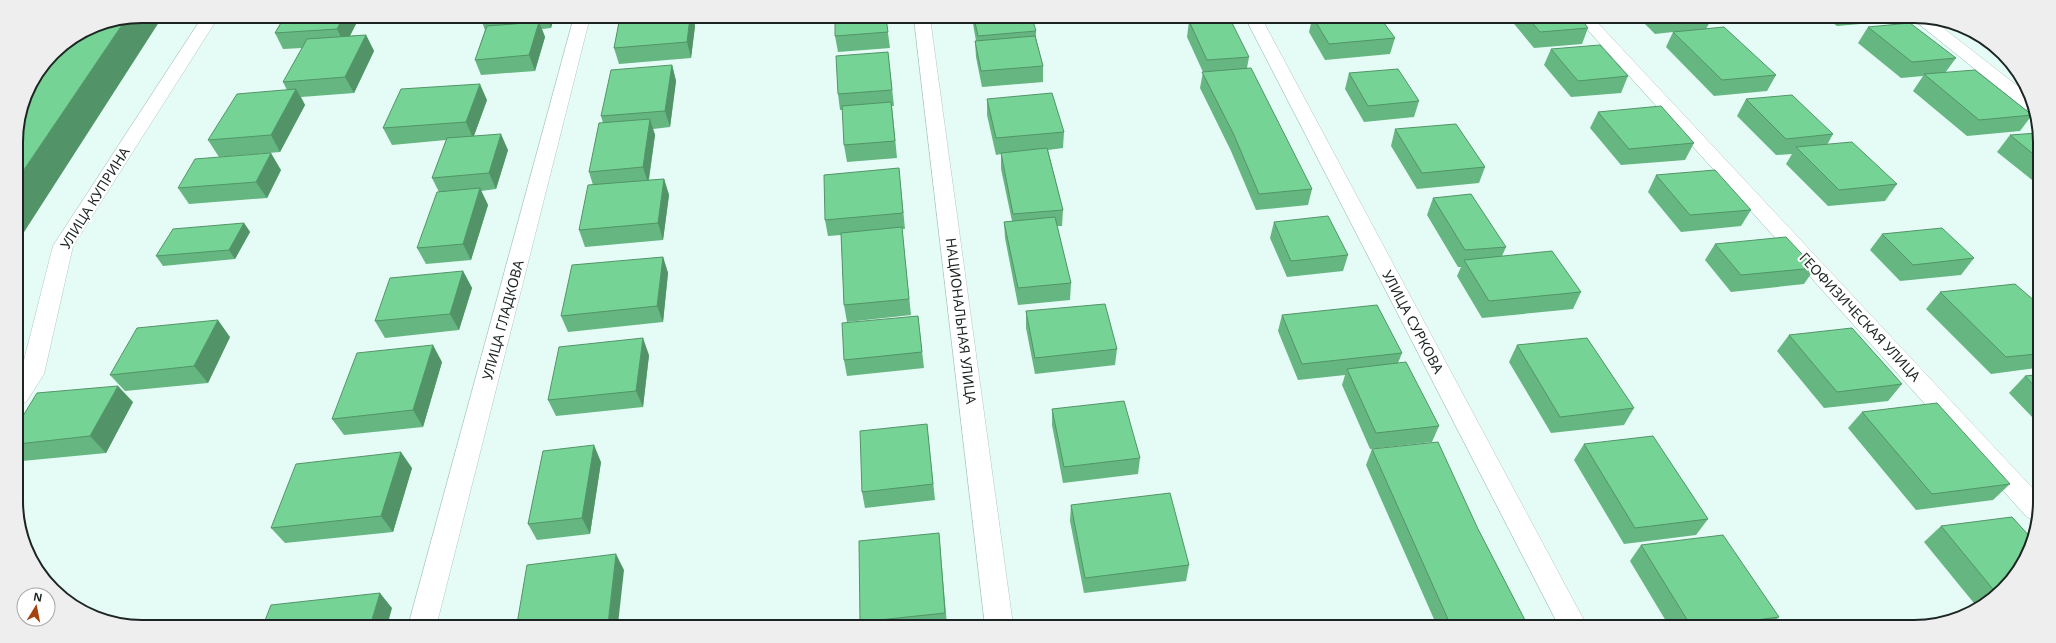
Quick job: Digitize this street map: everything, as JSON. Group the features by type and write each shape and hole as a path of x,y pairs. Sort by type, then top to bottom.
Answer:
{"street":[{"name":"УЛИЦА КУПРИНА","path":"23,388 32,374 63,246 206,23"},
{"name":"УЛИЦА ГЛАДКОВА","path":"424,620 580,23"},
{"name":"НАЦИОНАЛЬНАЯ УЛИЦА","path":"923,23 998,620"},
{"name":"УЛИЦА СУРКОВА","path":"1256,23 1570,620"},
{"name":"ГЕОФИЗИЧЕСКАЯ УЛИЦА","path":"1589,23 2033,505"},
{"path":"1927,24 2026,101"}],"building":[{"path":"281,23 340,23 337,29 275,33"},
{"path":"539,23 529,55 475,60 487,26"},
{"path":"619,23 689,23 687,42 614,48"},
{"path":"835,23 887,23 888,32 835,36"},
{"path":"975,23 1034,23 1036,31 978,36"},
{"path":"1190,23 1232,23 1249,57 1207,60"},
{"path":"1316,23 1384,23 1395,38 1329,44"},
{"path":"1532,23 1584,23 1588,28 1540,32"},
{"path":"1910,23 1956,58 1912,62 1868,27"},
{"path":"122,25 23,171 23,135 27,111 32,97 43,76 58,58 76,43 97,32"},
{"path":"1724,27 1776,75 1722,80 1673,32"},
{"path":"366,35 345,77 283,82 307,39"},
{"path":"1035,36 1043,66 981,71 975,41"},
{"path":"1600,45 1628,76 1578,81 1551,49"},
{"path":"888,52 892,90 838,94 836,56"},
{"path":"672,65 665,111 601,116 611,70"},
{"path":"1251,68 1312,189 1259,194 1234,135 1202,72"},
{"path":"1398,69 1419,101 1368,106 1349,73"},
{"path":"1975,70 2029,113 2030,115 1979,120 1924,74"},
{"path":"480,84 466,122 383,128 401,89"},
{"path":"296,89 271,135 208,140 237,94"},
{"path":"1052,93 1064,132 996,138 987,99"},
{"path":"1792,95 1833,134 1786,139 1746,99"},
{"path":"891,102 895,141 844,145 842,106"},
{"path":"1661,106 1694,143 1629,149 1598,112"},
{"path":"650,119 643,167 589,172 599,123"},
{"path":"1456,124 1485,167 1422,173 1395,129"},
{"path":"2032,133 2033,154 2010,135"},
{"path":"501,134 489,173 432,178 447,138"},
{"path":"1852,142 1897,184 1839,190 1796,147"},
{"path":"1047,148 1063,210 1013,214 1001,153"},
{"path":"271,153 256,182 178,188 195,159"},
{"path":"899,168 903,213 825,220 824,175"},
{"path":"1715,170 1751,210 1690,215 1656,175"},
{"path":"664,179 658,223 579,230 588,185"},
{"path":"480,188 463,244 417,248 437,192"},
{"path":"1471,194 1506,247 1465,250 1433,198"},
{"path":"1328,216 1348,255 1291,261 1274,222"},
{"path":"1055,217 1071,283 1018,288 1004,222"},
{"path":"244,223 229,250 156,256 173,229"},
{"path":"902,227 909,299 844,305 841,233"},
{"path":"1942,228 1974,258 1913,265 1882,234"},
{"path":"1786,237 1815,268 1741,275 1715,244"},
{"path":"1552,251 1581,292 1489,301 1464,260"},
{"path":"663,257 657,306 561,316 572,265"},
{"path":"463,271 450,314 375,321 390,278"},
{"path":"2015,284 2033,300 2033,354 2006,357 1940,292"},
{"path":"1105,304 1117,349 1035,358 1026,311"},
{"path":"1377,305 1402,353 1302,364 1282,315"},
{"path":"918,316 922,352 844,360 842,323"},
{"path":"218,320 194,366 110,375 137,328"},
{"path":"1852,328 1902,384 1837,392 1789,335"},
{"path":"643,338 636,391 548,400 559,347"},
{"path":"1587,338 1634,408 1560,417 1517,345"},
{"path":"433,345 413,410 332,419 357,353"},
{"path":"1406,362 1439,426 1376,433 1347,369"},
{"path":"2033,375 2033,385 2025,376"},
{"path":"118,386 90,436 23,443 23,416 37,393"},
{"path":"1124,401 1140,458 1064,467 1052,409"},
{"path":"1937,403 2010,484 1932,494 1862,412"},
{"path":"927,424 933,484 862,492 860,431"},
{"path":"1653,436 1708,519 1635,528 1584,444"},
{"path":"1438,442 1478,529 1525,620 1448,620 1372,449"},
{"path":"594,445 582,518 528,524 543,451"},
{"path":"401,452 381,516 271,528 296,464"},
{"path":"1170,493 1189,565 1085,578 1071,505"},
{"path":"2012,517 2028,535 2021,553 2013,567 1993,589 1941,526"},
{"path":"939,533 945,613 879,620 860,620 859,541"},
{"path":"1723,535 1779,617 1756,620 1687,620 1641,545"},
{"path":"616,554 608,620 518,620 527,565"},
{"path":"380,593 372,620 265,620 271,605"}]}
